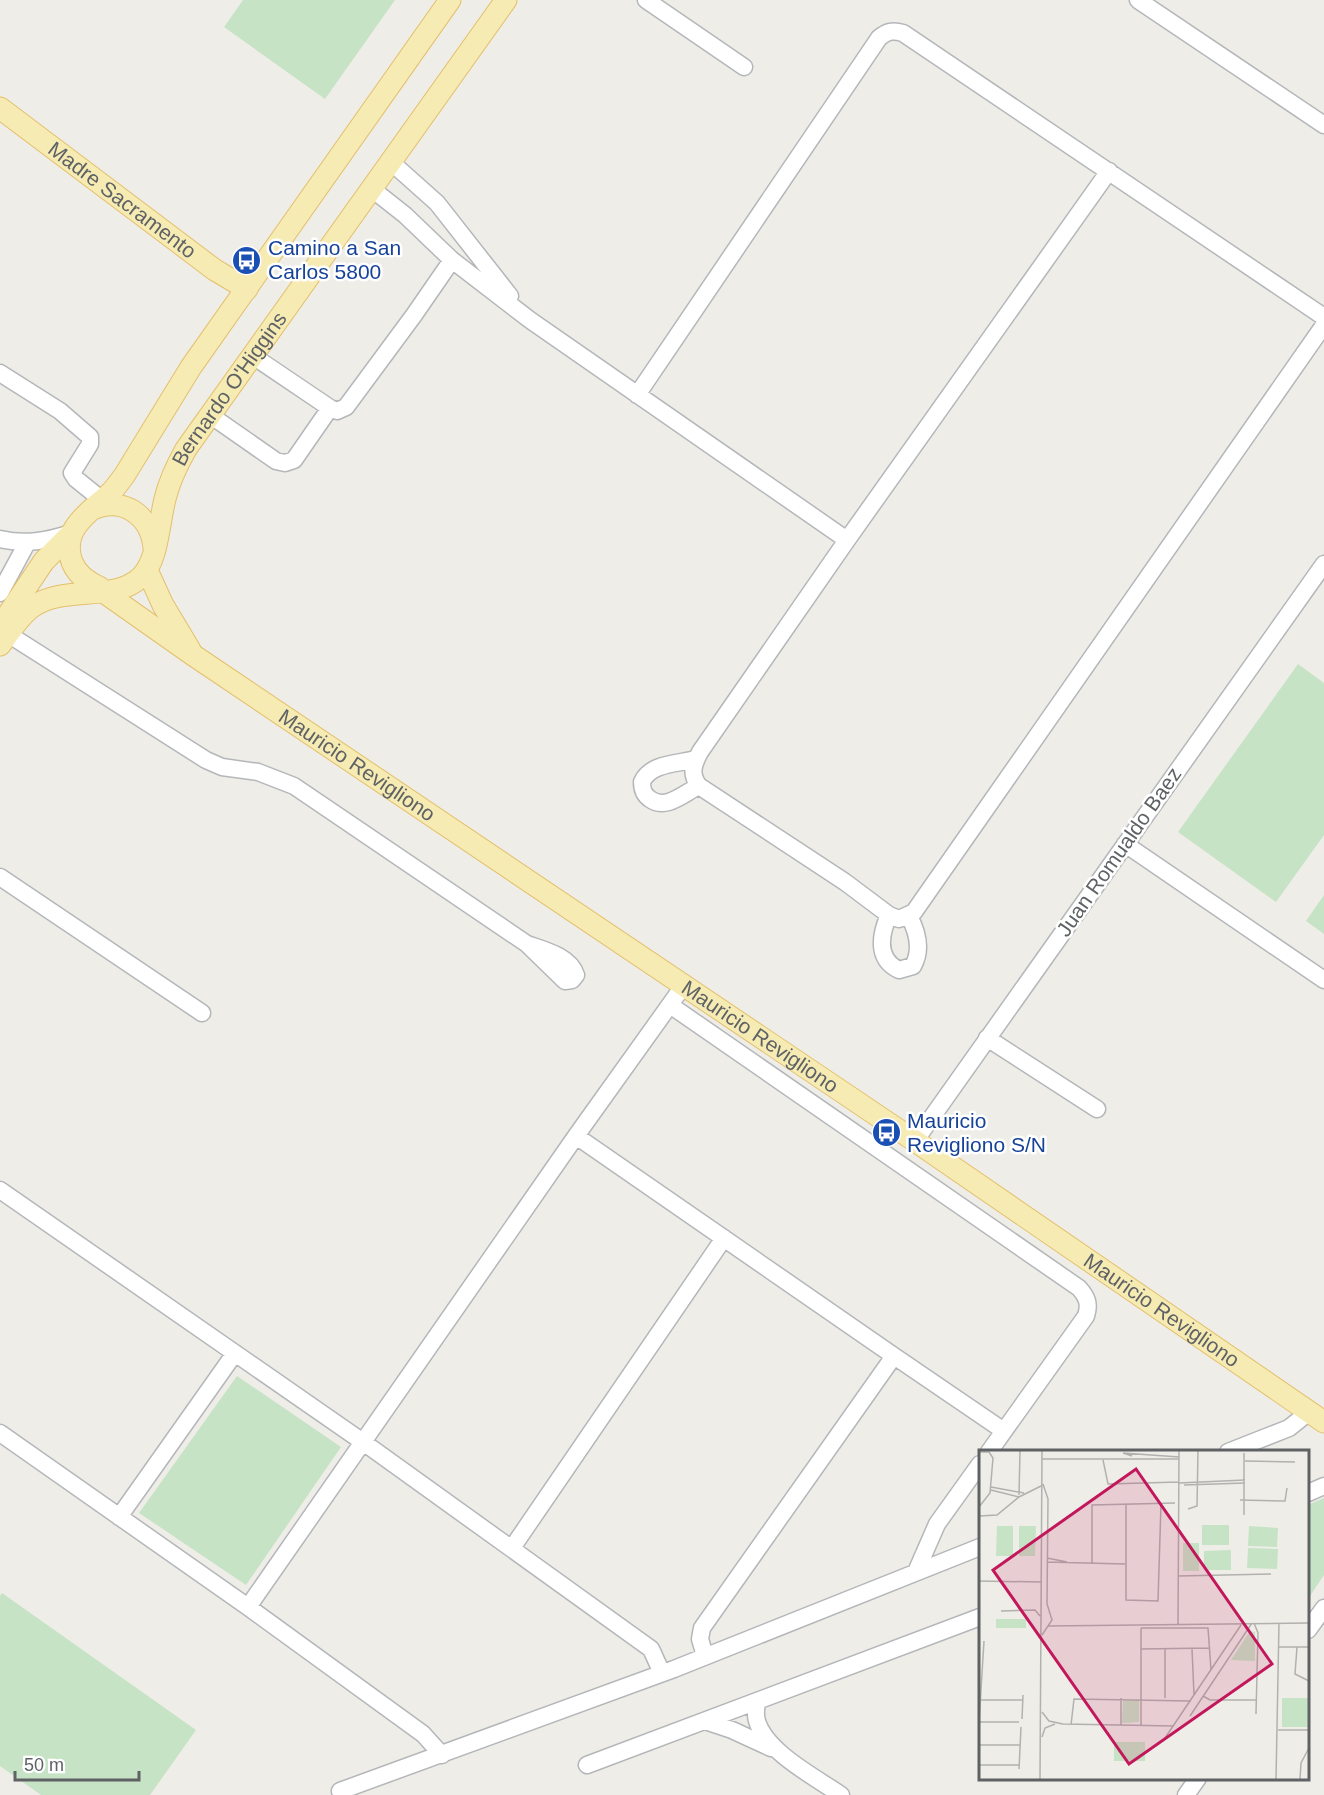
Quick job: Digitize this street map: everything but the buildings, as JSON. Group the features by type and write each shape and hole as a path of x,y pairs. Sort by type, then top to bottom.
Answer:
{"main road":[{"name":"Bernardo O'Higgins","path":"3,635 4,595 44,561 72,533 76,524 124,476 186,375 450,0"},
{"name":"Bernardo O'Higgins","path":"150,564 170,484 186,449 506,0"},
{"name":"Madre Sacramento","path":"0,108 215,270 247,289"},
{"path":"3,635 24,613 41,602 64,594 132,584 150,564 154,548 150,528 137,513 128,508 96,506"},
{"path":"72,533 71,560 75,568 101,587"},
{"name":"Mauricio Revigliono","path":"150,564 163,605 193,655"},
{"name":"Mauricio Revigliono","path":"101,587 193,655 915,1141 1317,1417"}],"street":[{"path":"646,0 744,67"},
{"path":"1138,0 1324,125"},
{"path":"637,395 885,32 903,33 1324,317"},
{"path":"390,162 437,203 530,320"},
{"path":"1109,171 847,540 696,759 693,772 694,779 699,786 845,882 889,915 899,919 909,916 1324,325"},
{"path":"372,189 405,215 452,260 530,320 847,540"},
{"path":"253,356 330,408 337,411 346,407 452,260"},
{"path":"0,373 60,411 90,437 90,444 72,473 96,506"},
{"path":"210,415 276,461 285,463 294,460 330,408"},
{"path":"0,539 27,543 45,541 72,533"},
{"path":"4,595 27,543"},
{"name":"Juan Romualdo Baez","path":"915,1141 1324,564"},
{"path":"3,635 206,760 222,767 258,772 294,786 527,944"},
{"path":"696,759 650,771 642,782 642,789 646,797 655,803 662,804 699,786"},
{"path":"1125,844 1324,980"},
{"path":"0,877 201,1013"},
{"path":"889,915 883,928 882,951 887,961 899,970 913,966 917,960 915,928 909,916"},
{"path":"248,1607 684,985"},
{"path":"670,1005 1079,1288 1086,1296 1089,1308 1086,1316 990,1450"},
{"path":"987,1038 1097,1109"},
{"path":"576,1136 1004,1431"},
{"path":"0,1190 363,1442 651,1649 662,1673"},
{"path":"512,1548 724,1238"},
{"path":"119,1517 235,1353"},
{"path":"705,1656 700,1639 702,1628 894,1356"},
{"path":"1233,1450 1317,1417"},
{"path":"0,1433 248,1607 423,1734 442,1755"},
{"path":"916,1572 937,1524 979,1467"},
{"path":"1309,1493 1324,1486"},
{"path":"340,1791 662,1673 979,1548"},
{"path":"1309,1629 1324,1608"},
{"path":"587,1765 979,1618"},
{"path":"757,1702 757,1721 765,1737 780,1753"},
{"path":"705,1721 732,1730 780,1753 841,1795"},
{"path":"1186,1795 1197,1780"}],"green space":[{"path":"243,0 395,0 325,99 224,27"},
{"path":"1298,664 1324,683 1324,835 1276,902 1178,832"},
{"path":"1324,895 1324,934 1306,921"},
{"path":"237,1376 341,1447 246,1585 139,1513"},
{"path":"1324,1498 1324,1575 1309,1598 1309,1505"},
{"path":"2,1593 196,1730 150,1795 41,1795 0,1766 0,1596"}],"place":[{"name":"Camino a San Carlos 5800","path":"247,260"},
{"name":"Mauricio Revigliono S/N","path":"886,1133"}]}
